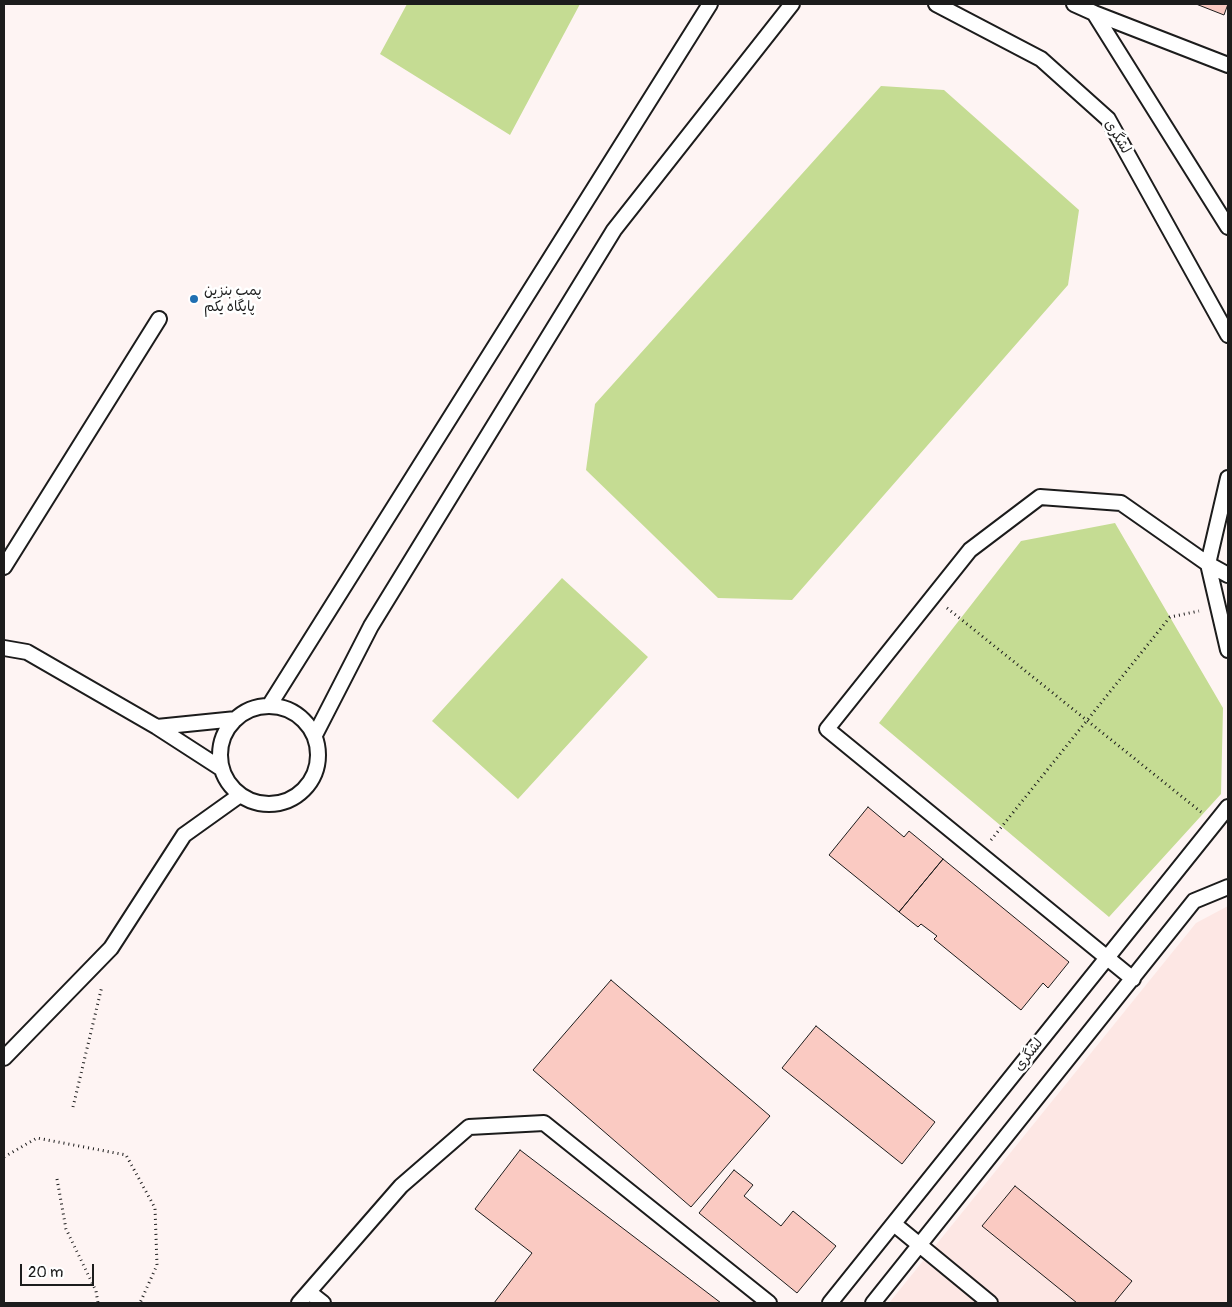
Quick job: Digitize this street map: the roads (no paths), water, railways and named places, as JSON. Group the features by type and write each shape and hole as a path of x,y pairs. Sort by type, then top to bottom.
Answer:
{"lane":[{"path":"269,706 710,4"},
{"path":"315,735 370,626 614,230 792,4"},
{"name":"لشگری","path":"936,4 1041,59 1108,119 1228,335"},
{"path":"1074,4 1228,64"},
{"path":"1094,13 1228,227"},
{"path":"4,566 159,319"},
{"path":"1228,478 1208,564 1228,650"},
{"path":"1133,979 826,729 970,550 1040,497 1120,503 1208,564 1228,575"},
{"path":"4,648 27,652 157,727 222,769"},
{"path":"269,706 283,708 296,714 307,723 315,735 319,751 318,767 312,782 301,794 287,802 271,805 255,803 240,795 229,784 222,769 220,756 222,742 227,729 236,719 246,712 269,706"},
{"path":"157,727 236,719"},
{"path":"4,1058 111,948 184,835 240,795"},
{"name":"لشگری","path":"830,1303 1228,807"},
{"path":"873,1303 1194,901 1228,887"},
{"path":"299,1303 401,1186 469,1127 544,1123 769,1303"},
{"path":"894,1224 990,1303"},
{"path":"309,1292 323,1303"}],"place":[{"name":"پمپ بنزين پايگاه يكم","path":"194,299"}]}
